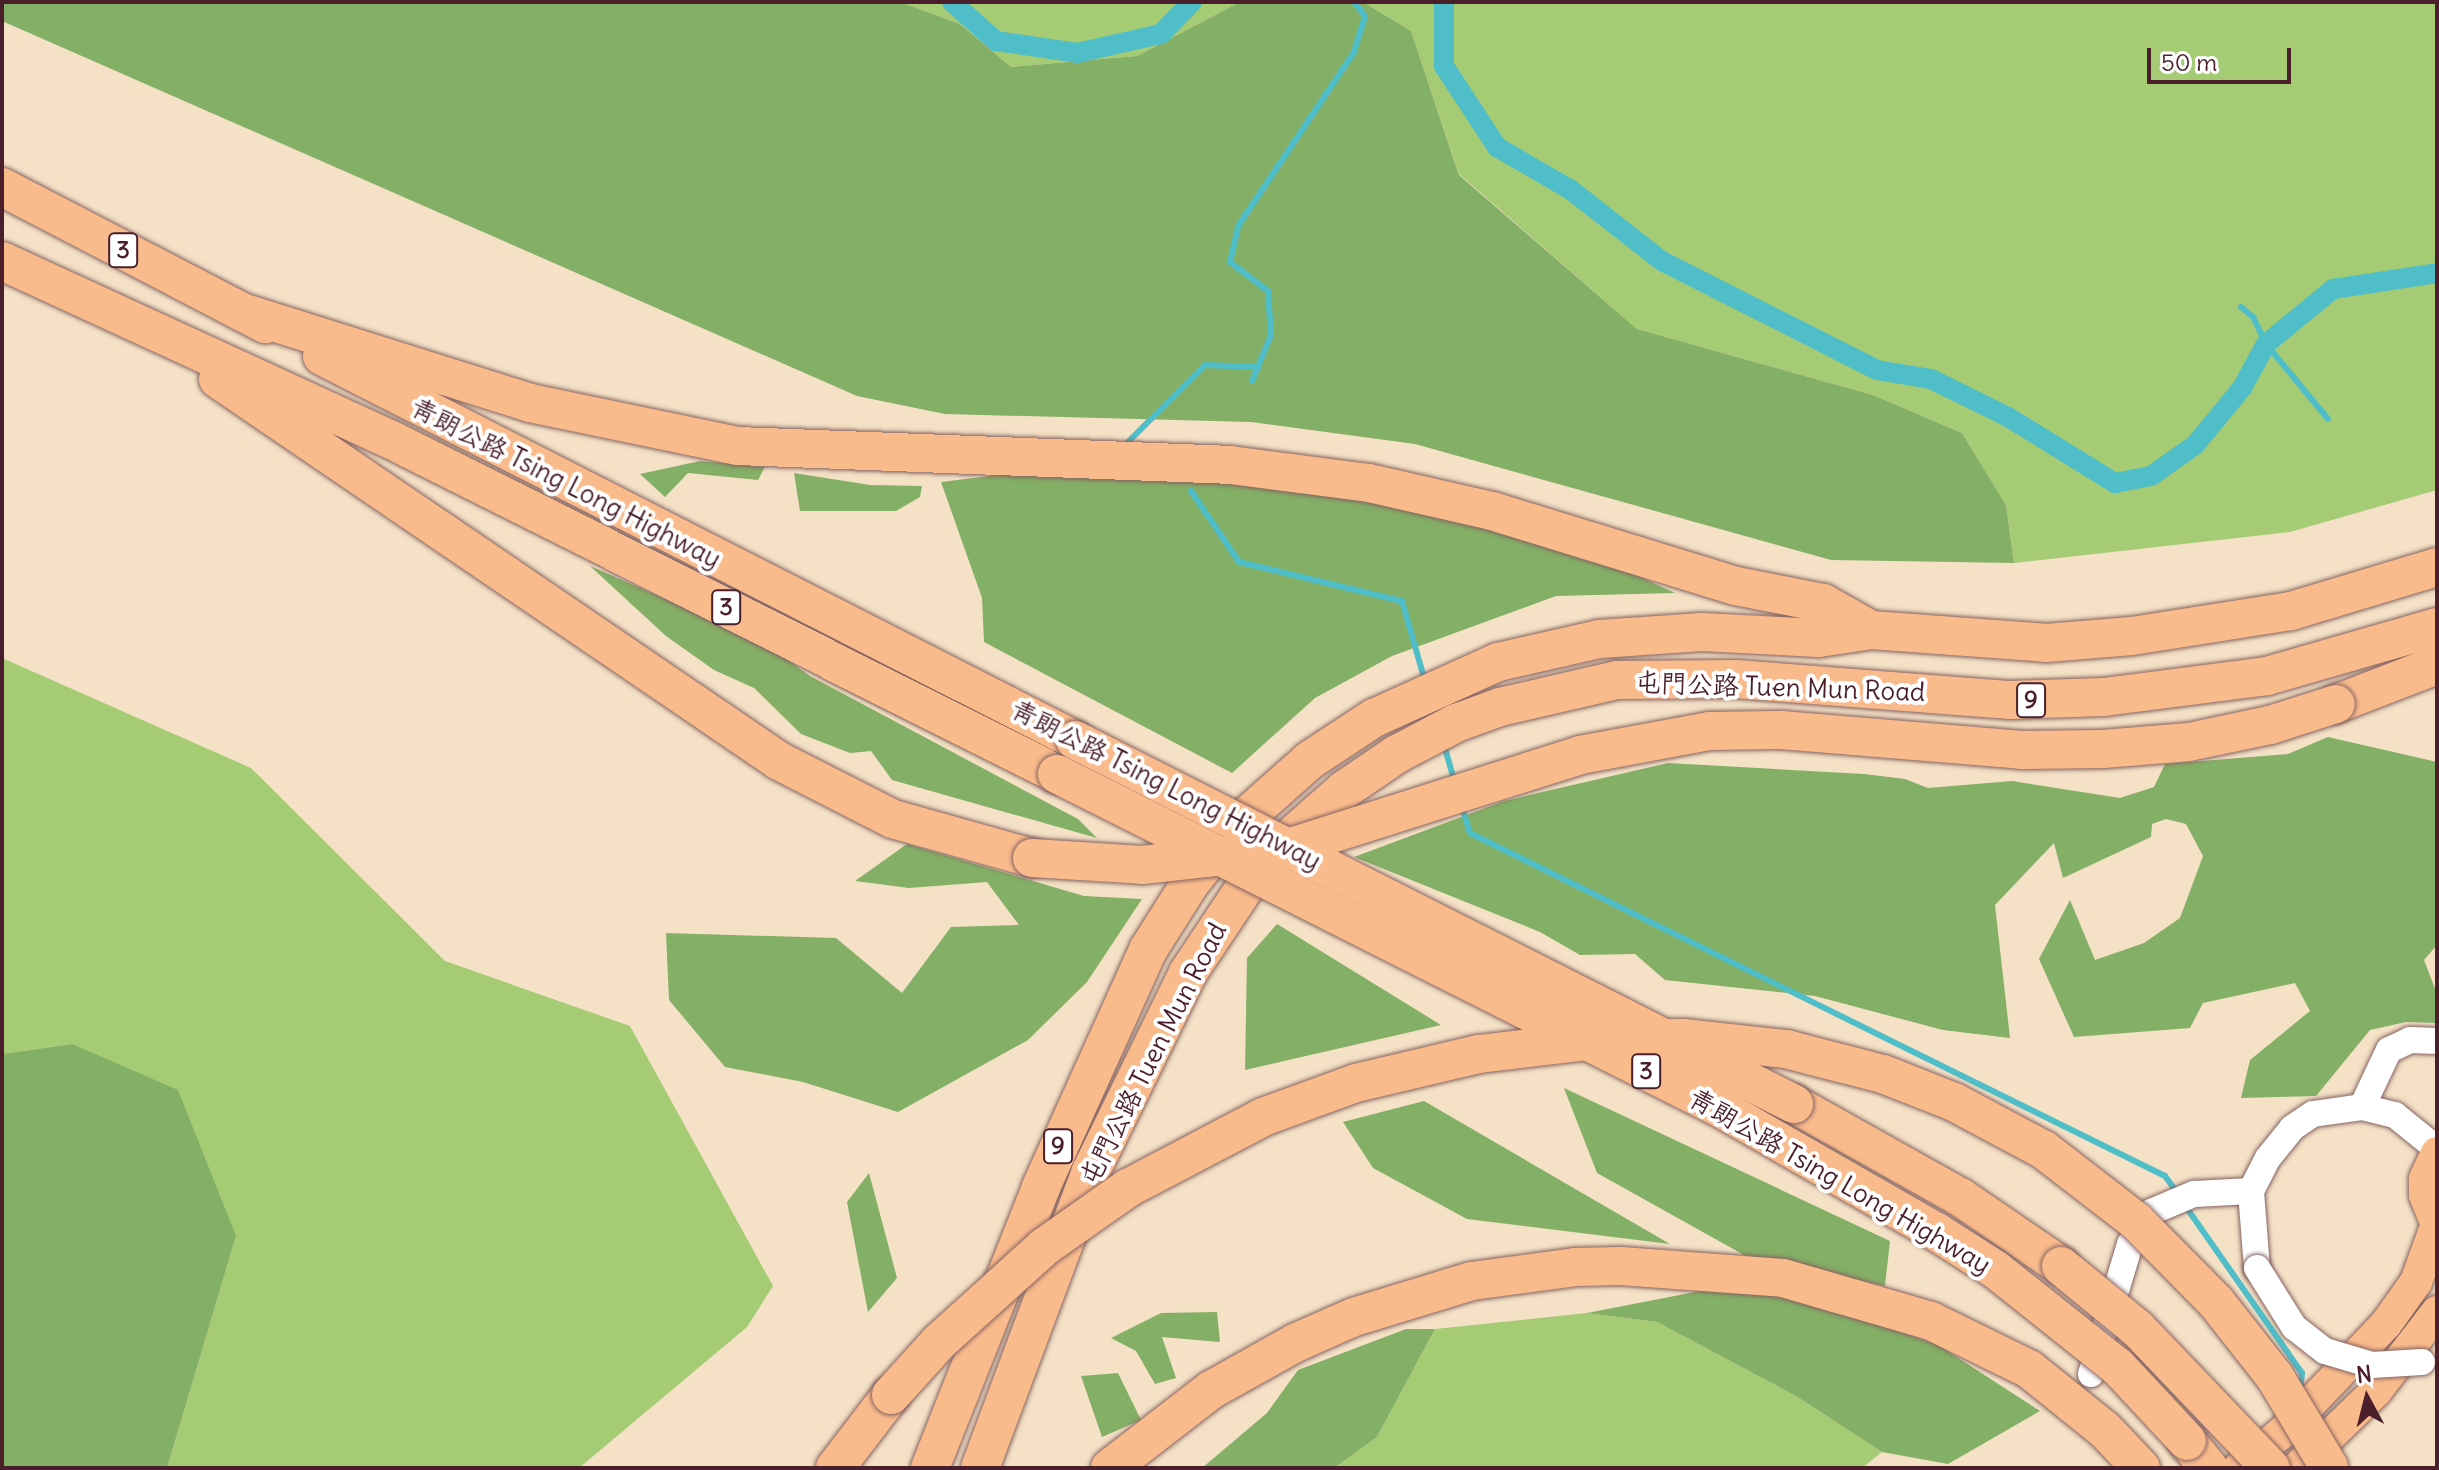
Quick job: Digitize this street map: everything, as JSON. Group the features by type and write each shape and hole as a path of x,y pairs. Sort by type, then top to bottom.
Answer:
{"highway":[{"name":"青朗公路 Tsing Long Highway","path":"2,187 245,313 403,400 1707,1057 1960,1197 2061,1266 2138,1329 2240,1468"},
{"name":"青朗公路 Tsing Long Highway","path":"2,261 394,441 1720,1108 1922,1223 1996,1270 2240,1468"},
{"path":"119,313 779,761 893,819 1032,858 1142,865 1281,850 1580,755 1709,731 1781,730 2022,750 2103,749 2189,742 2270,725 2336,704 2437,665"},
{"path":"245,313 530,403 738,446 1230,465 1369,483 1492,511 1736,586 1823,603 1871,630"},
{"name":"屯門公路 Tuen Mun Road","path":"930,1468 1103,1043 1148,950 1222,842 1289,776 1374,718 1455,678 1551,647 1657,633 1819,638 1871,630 2035,642 2101,639 2248,621 2360,592 2437,567"},
{"name":"屯門公路 Tuen Mun Road","path":"980,1468 1091,1171 1188,973 1261,863 1344,790 1438,731 1525,699 1617,680 1736,679 2010,700 2104,697 2267,676 2437,627"},
{"path":"835,1468 891,1395 939,1342 1044,1247 1128,1188 1263,1117 1384,1075 1493,1051 1605,1039 1695,1039 1786,1049 1883,1074 1987,1118 2064,1164 2136,1221 2216,1302 2275,1377 2330,1468"},
{"path":"1110,1468 1178,1412 1245,1370 1354,1317 1423,1294 1496,1277 1575,1267 1689,1267 1783,1278 1906,1312 2016,1363 2093,1420 2141,1468"}],"main road":[{"path":"2240,1468 2285,1430 2348,1365 2416,1282 2437,1224 2425,1195 2425,1179 2437,1151"},
{"path":"2297,1468 2376,1391 2437,1312"}],"street":[{"path":"2362,1107 2389,1050 2410,1040 2437,1041"},
{"path":"2437,1151 2395,1115 2362,1107 2313,1114 2292,1128 2268,1158 2251,1191 2257,1268 2294,1327 2325,1351 2372,1365 2437,1356"},
{"path":"2091,1374 2138,1228 2171,1199 2194,1194 2251,1191"}],"green space":[{"path":"2,2 900,2 960,24 1011,67 1137,56 1240,2 1363,2 1411,31 1459,175 1637,329 1873,395 1962,433 2006,505 2014,563 1831,560 1415,444 1251,422 945,414 857,396 2,21"},
{"path":"900,2 1240,2 1137,56 1011,67 960,24"},
{"path":"1363,2 2437,2 2437,490 2290,532 2014,563 2006,505 1962,433 1873,395 1637,329 1459,174 1411,31"},
{"path":"700,461 765,467 758,480 688,473 665,497 640,474"},
{"path":"794,473 870,485 922,486 920,497 896,511 800,511"},
{"path":"1015,473 1332,485 1556,538 1675,593 1556,596 1392,656 1315,698 1232,773 984,642 982,598 941,482"},
{"path":"590,566 763,642 810,676 1078,819 1097,838 892,780 871,751 850,753 801,734 754,688 714,670 666,636"},
{"path":"2,658 251,768 445,961 630,1026 773,1286 747,1327 579,1468 167,1468 236,1236 72,1044 2,1054"},
{"path":"2328,737 2437,762 2437,945 2424,960 2437,994 2437,1023 2406,1022 2370,1030 2316,1096 2241,1098 2250,1060 2310,1011 2295,983 2203,1003 2190,1028 2074,1037 2039,959 2070,900 2095,960 2144,943 2180,918 2203,856 2186,824 2166,819 2152,824 2151,837 2063,878 2054,843 1995,905 2010,1038 1943,1030 1815,996 1665,980 1635,954 1580,955 1540,932 1354,857 1504,801 1668,763 1864,774 1905,779 1928,788 2012,781 2120,798 2154,787 2165,764 2288,754"},
{"path":"907,844 1084,896 1142,899 1087,982 1028,1040 898,1112 803,1082 725,1067 669,1000 666,933 836,938 902,993 951,927 1019,925 987,882 909,888 855,881"},
{"path":"1277,924 1441,1025 1245,1070 1247,958"},
{"path":"72,1044 178,1090 236,1236 167,1468 2,1468 2,1054"},
{"path":"1564,1088 1890,1241 1885,1286 1744,1255 1597,1173"},
{"path":"1424,1101 1670,1244 1467,1219 1373,1168 1343,1122"},
{"path":"869,1173 897,1278 868,1312 847,1202"},
{"path":"1731,1285 1832,1308 1938,1345 2040,1411 1948,1464 1882,1452 1796,1396 1657,1322 1587,1313"},
{"path":"1217,1312 1220,1342 1162,1337 1176,1378 1155,1384 1136,1351 1111,1338 1161,1313"},
{"path":"1587,1313 1657,1322 1796,1396 1882,1452 1862,1468 1334,1468 1377,1437 1435,1329"},
{"path":"1406,1329 1435,1329 1377,1437 1334,1468 1202,1468 1267,1413 1298,1370"},
{"path":"1118,1373 1141,1420 1102,1437 1081,1376"}],"waterway":[{"path":"952,2 996,41 1077,53 1161,34 1192,2"},
{"path":"1252,381 1271,335 1268,291 1230,262 1238,226 1354,52 1365,16 1354,2"},
{"path":"1444,2 1444,66 1497,147 1571,190 1662,261 1877,370 1931,379 2008,417 2115,483 2151,476 2195,445 2242,388 2266,344 2333,289 2437,273"},
{"path":"2241,307 2253,317 2266,344 2328,419"},
{"path":"1124,446 1205,365 1258,367"},
{"path":"1191,491 1239,562 1402,601 1425,681"},
{"path":"1444,745 1454,781"},
{"path":"1462,807 1470,833 2165,1176 2178,1194"},
{"path":"2184,1204 2302,1373 2300,1391"}]}
